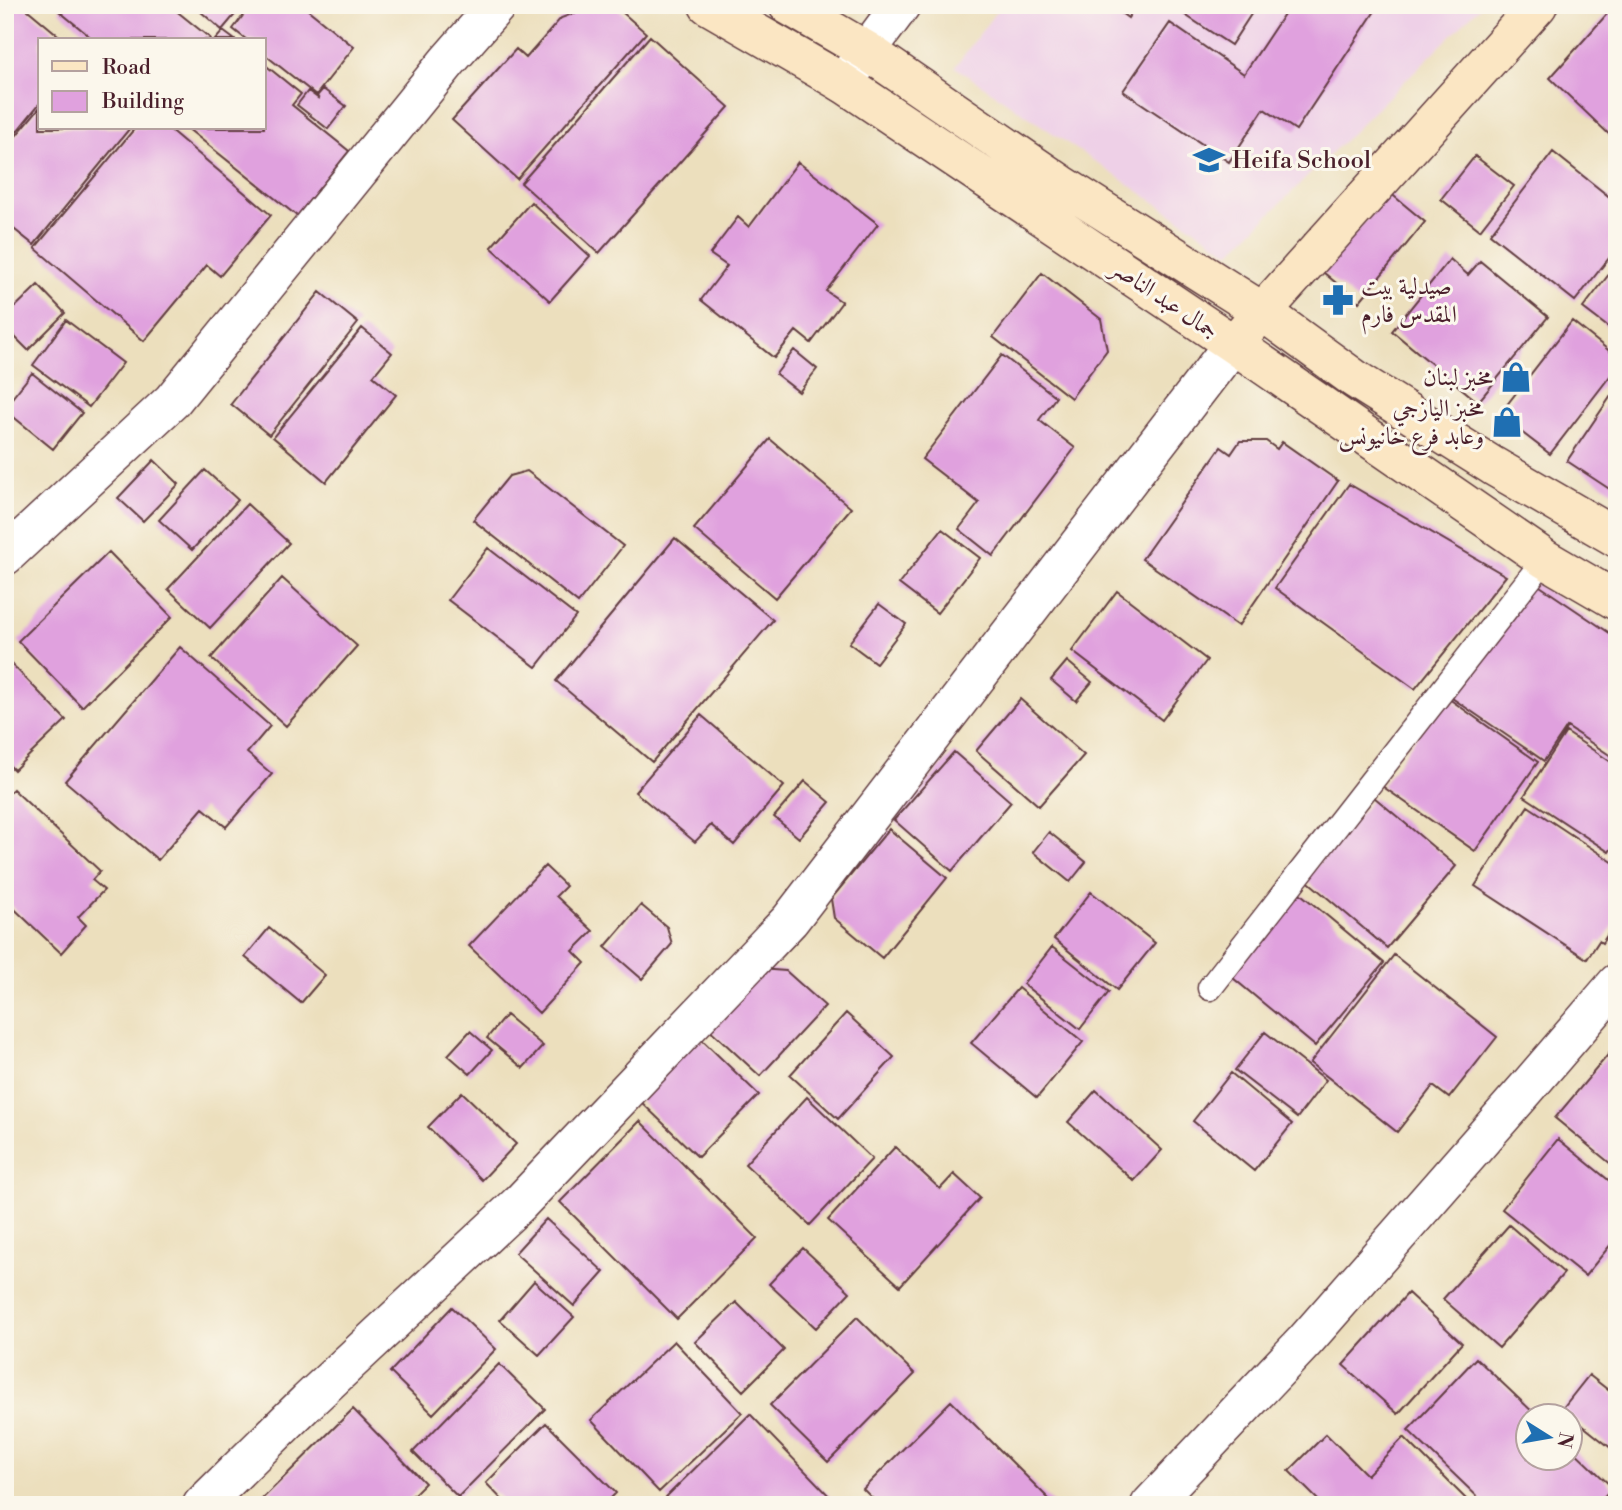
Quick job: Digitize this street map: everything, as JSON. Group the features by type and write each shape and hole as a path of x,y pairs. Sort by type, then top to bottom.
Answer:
{"main road":[{"name":"جمال عبد الناصر","path":"708,5 843,83 1233,344 1545,559 1617,601"},
{"name":"جمال عبد الناصر","path":"788,5 867,51 1061,184 1263,312 1355,379 1493,466 1617,538"},
{"path":"1233,344 1538,5"}],"street":[{"path":"5,556 172,401 448,61 497,5"},
{"path":"843,83 901,5"},
{"path":"202,1505 307,1402 520,1203 790,920 1233,344"},
{"path":"1150,1505 1305,1340 1617,983"}],"lane":[{"path":"1210,988 1545,559"}],"shaded area":[{"name":"Heifa School","path":"1001,5 1482,5 1230,253 955,67"}],"building":[{"path":"5,5 22,5 62,38 38,38 38,105 5,146"},
{"path":"64,5 169,5 210,38 92,38 59,11"},
{"path":"193,5 243,5 222,30"},
{"path":"251,5 302,5 354,47 316,95 266,56 266,38 244,38 233,29"},
{"path":"597,5 614,5 646,33 517,179 452,120 516,49 526,58 561,18"},
{"path":"1110,5 1136,5 1128,18"},
{"path":"1170,5 1257,5 1231,45"},
{"path":"1290,5 1379,5 1296,130 1264,109 1229,162 1123,91 1170,23 1244,74"},
{"path":"1617,5 1617,142 1550,78"},
{"path":"223,31 232,38 217,38"},
{"path":"650,36 729,107 599,253 521,183"},
{"path":"266,66 301,94 292,105 349,151 297,216 190,130 266,130"},
{"path":"323,89 346,106 328,129 297,105 308,91 319,99 317,96"},
{"path":"38,109 38,130 128,130 34,245 5,222 5,149"},
{"path":"133,130 170,130 271,215 220,276 207,265 144,341 35,248"},
{"path":"1553,152 1617,203 1617,248 1575,301 1490,234"},
{"path":"1475,156 1514,186 1480,230 1441,199"},
{"path":"798,162 878,224 826,291 842,302 811,343 796,331 774,358 701,300 727,266 710,254 738,217 749,227"},
{"path":"1389,192 1425,222 1359,302 1323,272"},
{"path":"531,202 590,256 550,301 491,247"},
{"path":"1450,259 1468,275 1480,261 1548,317 1478,402 1392,331"},
{"path":"1617,264 1617,334 1583,308"},
{"path":"1042,273 1101,319 1107,350 1071,398 993,337"},
{"path":"38,285 65,313 28,350 5,327 5,317"},
{"path":"320,292 358,323 269,435 231,404"},
{"path":"66,320 123,363 89,407 33,365"},
{"path":"1572,321 1617,357 1617,367 1550,454 1499,415"},
{"path":"362,328 392,353 373,376 396,395 326,482 273,437"},
{"path":"794,350 817,369 799,392 776,374"},
{"path":"1002,355 1056,397 1039,420 1075,448 993,556 959,529 979,503 922,459"},
{"path":"32,373 82,413 53,449 5,410"},
{"path":"1617,387 1617,494 1567,461"},
{"path":"770,439 851,508 775,598 694,529"},
{"path":"1240,441 1266,441 1277,449 1282,442 1338,481 1238,626 1142,559 1221,447 1231,454"},
{"path":"154,460 179,484 143,521 118,498"},
{"path":"205,470 238,500 192,550 159,520"},
{"path":"527,471 623,546 578,603 473,520 509,476"},
{"path":"1349,484 1506,576 1415,689 1275,588"},
{"path":"247,504 289,543 210,628 168,589"},
{"path":"942,529 980,558 937,613 899,584"},
{"path":"675,538 773,620 652,762 556,681"},
{"path":"488,548 576,616 536,667 448,600"},
{"path":"109,552 172,617 82,707 18,641"},
{"path":"282,578 357,646 286,726 211,658"},
{"path":"1531,580 1617,638 1617,760 1567,727 1544,761 1452,698"},
{"path":"1117,591 1207,660 1162,720 1072,651"},
{"path":"879,604 906,624 876,663 849,643"},
{"path":"180,647 270,726 247,753 272,774 226,827 203,808 158,860 65,781"},
{"path":"5,657 66,720 14,770 5,761"},
{"path":"1067,661 1092,682 1076,701 1051,680"},
{"path":"1445,696 1538,762 1475,851 1382,786"},
{"path":"1020,699 1084,755 1039,806 976,751"},
{"path":"701,715 784,786 734,845 711,825 695,842 635,792"},
{"path":"1566,732 1617,766 1617,840 1609,852 1524,796"},
{"path":"954,752 1011,802 952,871 894,820"},
{"path":"805,781 830,802 799,838 774,817"},
{"path":"13,789 100,871 92,880 104,890 78,917 86,925 61,953 5,900 5,797"},
{"path":"1374,797 1456,866 1387,948 1305,879"},
{"path":"1528,806 1617,865 1617,920 1602,943 1599,941 1587,959 1475,886"},
{"path":"889,829 947,878 882,958 834,918 831,899"},
{"path":"1049,832 1086,862 1070,882 1033,852"},
{"path":"545,866 566,886 556,896 593,931 573,951 585,963 539,1013 469,946"},
{"path":"1296,890 1384,963 1315,1046 1227,973"},
{"path":"1091,892 1155,943 1117,990 1054,939"},
{"path":"641,905 667,927 672,944 642,979 605,947"},
{"path":"269,928 325,975 301,1003 245,957"},
{"path":"1052,947 1109,992 1080,1029 1023,984"},
{"path":"1394,955 1497,1037 1449,1098 1433,1086 1397,1132 1310,1063"},
{"path":"759,969 786,971 825,1006 760,1076 706,1026"},
{"path":"1018,988 1083,1042 1037,1098 971,1043"},
{"path":"846,1013 894,1057 838,1119 790,1075"},
{"path":"506,1015 543,1046 523,1068 487,1038"},
{"path":"470,1031 492,1050 470,1074 448,1055"},
{"path":"1265,1032 1326,1080 1297,1118 1235,1070"},
{"path":"697,1035 759,1095 698,1157 637,1098"},
{"path":"1617,1044 1617,1169 1555,1118"},
{"path":"1231,1073 1292,1124 1254,1171 1193,1121"},
{"path":"1096,1090 1162,1150 1134,1181 1068,1122"},
{"path":"462,1092 516,1144 482,1180 428,1127"},
{"path":"807,1097 872,1159 810,1225 745,1164"},
{"path":"640,1121 757,1238 677,1319 560,1202"},
{"path":"1558,1139 1617,1187 1617,1237 1585,1276 1502,1209"},
{"path":"895,1147 940,1189 954,1174 980,1198 900,1286 828,1220"},
{"path":"546,1219 604,1272 574,1306 515,1253"},
{"path":"1509,1225 1564,1273 1499,1348 1443,1299"},
{"path":"803,1248 850,1292 816,1328 769,1284"},
{"path":"534,1281 574,1317 539,1355 500,1320"},
{"path":"1408,1293 1462,1343 1398,1414 1343,1365"},
{"path":"736,1302 784,1350 743,1391 695,1342"},
{"path":"452,1307 496,1349 433,1414 390,1372"},
{"path":"857,1317 915,1374 828,1462 770,1405"},
{"path":"674,1341 742,1413 659,1492 591,1420"},
{"path":"1476,1358 1522,1402 1514,1402 1514,1472 1584,1472 1584,1460 1613,1488 1597,1505 1486,1505 1408,1430"},
{"path":"499,1364 545,1409 458,1497 413,1452"},
{"path":"1589,1375 1617,1397 1617,1453 1584,1427 1584,1402 1568,1402"},
{"path":"951,1401 1055,1505 879,1505 863,1489"},
{"path":"353,1409 425,1483 403,1505 266,1505 261,1500"},
{"path":"750,1414 838,1505 674,1505 666,1497"},
{"path":"546,1423 616,1493 604,1505 507,1505 486,1483"},
{"path":"1326,1434 1367,1475 1404,1437 1472,1505 1323,1505 1289,1471"}],"place":[{"name":"Heifa School","path":"1209,160"},
{"name":"صيدلية بيت المقدس فارم","path":"1338,300"},
{"name":"مخبز لبنان","path":"1516,377"},
{"name":"مخبز اليازجي وعابد فرع خانيونس","path":"1507,422"}]}
